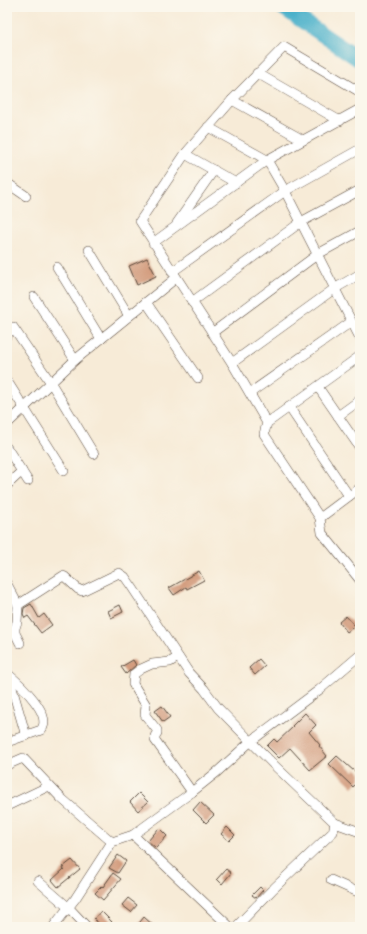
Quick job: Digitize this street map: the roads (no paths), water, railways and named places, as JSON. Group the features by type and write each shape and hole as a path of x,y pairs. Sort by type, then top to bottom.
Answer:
{"street":[{"path":"267,423 232,363 140,222 185,154 232,100 284,47 360,92"},
{"path":"257,73 340,121"},
{"path":"232,100 303,140"},
{"path":"153,243 267,160 360,109"},
{"path":"208,127 267,160 318,254 334,289 360,338"},
{"path":"7,424 74,360 146,302 174,275 285,191 360,149"},
{"path":"185,154 236,183"},
{"path":"172,230 214,170"},
{"path":"7,183 26,196"},
{"path":"192,302 301,222 360,190"},
{"path":"212,333 318,254 360,231"},
{"path":"89,250 129,316"},
{"path":"57,267 101,339"},
{"path":"232,363 334,289 360,274"},
{"path":"34,297 74,360"},
{"path":"146,302 198,378"},
{"path":"250,393 351,322"},
{"path":"7,335 13,327 51,383 94,454"},
{"path":"360,356 267,423 264,434 320,518 322,533 360,580"},
{"path":"7,381 64,471"},
{"path":"318,387 359,446"},
{"path":"338,416 360,400"},
{"path":"289,407 349,496"},
{"path":"7,448 28,481"},
{"path":"7,485 22,471"},
{"path":"320,518 360,488"},
{"path":"18,605 63,576 78,589 82,590 119,573 125,577 132,586 189,674 204,689 218,708 250,742 335,824 360,832"},
{"path":"7,584 18,605 17,622 14,628 20,643"},
{"path":"53,927 69,908 112,842 133,835 192,792 250,742 319,690 360,655"},
{"path":"178,657 170,662 152,664 141,669 134,674 133,684 146,705 145,715 157,730 157,733 154,736 155,740 192,792"},
{"path":"7,742 42,730 44,724 44,719 36,704 24,688 8,673"},
{"path":"8,673 26,736"},
{"path":"7,765 23,758 60,798 112,842"},
{"path":"7,806 50,786"},
{"path":"236,927 278,884 333,832 335,824"},
{"path":"133,835 230,927"},
{"path":"331,880 360,893"},
{"path":"38,881 69,908 87,927"}],"waterway":[{"path":"282,7 360,60"}]}
